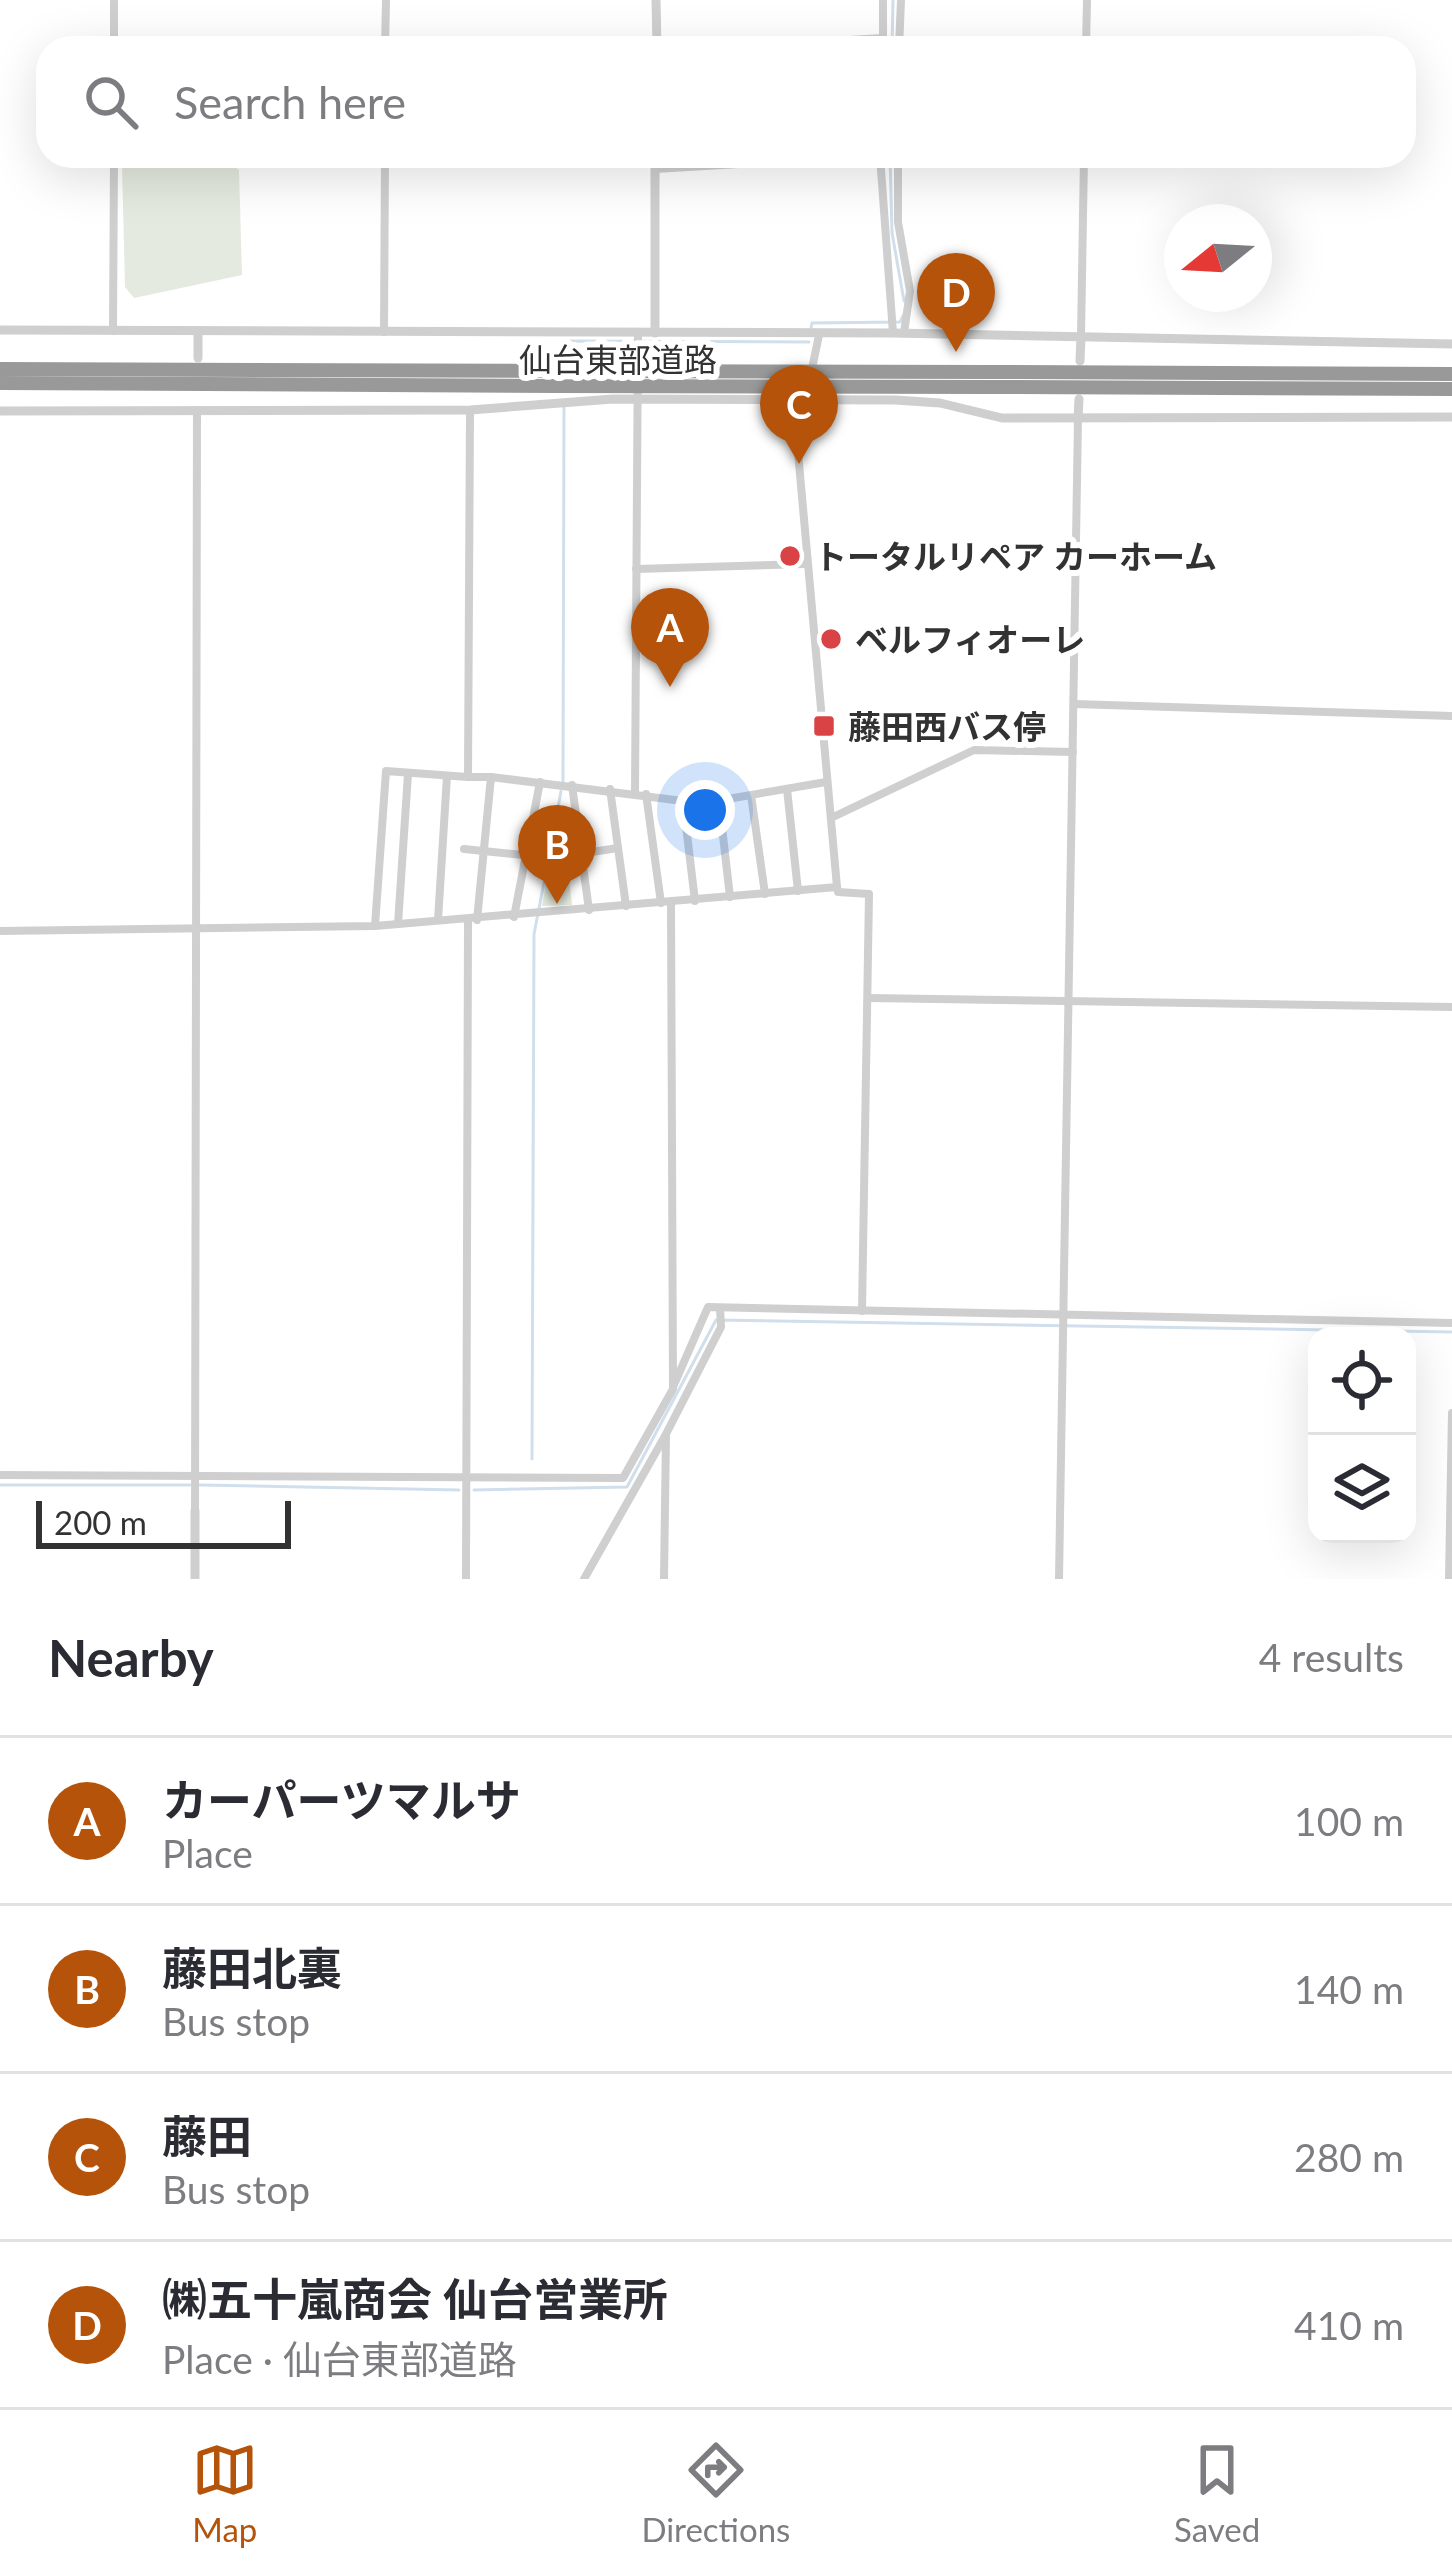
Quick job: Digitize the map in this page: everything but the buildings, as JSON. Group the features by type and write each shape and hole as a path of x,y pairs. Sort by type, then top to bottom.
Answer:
{"highway":[{"name":"仙台東部道路","path":"0,369 1452,389"},
{"name":"仙台東部道路","path":"990,380 1452,374"},
{"name":"仙台東部道路","path":"0,383 559,378"}],"street":[{"path":"114,0 114,36"},
{"path":"386,0 386,36"},
{"path":"656,0 657,36"},
{"path":"882,36 883,0"},
{"path":"900,36 901,0"},
{"path":"1086,36 1087,0"},
{"path":"113,331 114,168"},
{"path":"384,332 385,168"},
{"path":"655,333 655,169 667,168"},
{"path":"881,168 897,332"},
{"path":"897,332 910,290 898,222 898,168"},
{"path":"1080,361 1084,168"},
{"path":"0,330 638,339 655,333 897,332 1452,344"},
{"path":"198,331 198,358"},
{"path":"818,334 797,441 837,887"},
{"path":"634,793 638,339"},
{"path":"195,1579 197,393"},
{"path":"0,411 470,410 638,399 802,399 940,403 1002,418 1452,417"},
{"path":"1059,1579 1079,399"},
{"path":"468,777 470,410"},
{"path":"637,569 805,564"},
{"path":"1075,704 1452,716"},
{"path":"831,818 974,750 1073,752"},
{"path":"375,926 386,771 565,784 683,802 719,801 826,782"},
{"path":"398,924 408,774"},
{"path":"438,920 446,776"},
{"path":"466,1579 473,921 491,777"},
{"path":"514,917 540,782"},
{"path":"565,784 583,854 589,910"},
{"path":"610,789 626,907"},
{"path":"787,789 798,891"},
{"path":"646,794 666,903 673,1389"},
{"path":"751,795 766,894"},
{"path":"719,801 730,897"},
{"path":"683,802 695,901"},
{"path":"464,849 548,858 618,848"},
{"path":"0,931 375,926 837,887 869,894 862,1311"},
{"path":"868,998 1452,1007"},
{"path":"0,1475 195,1482 623,1478 673,1389 708,1307 720,1315 862,1311 1063,1322 1452,1323"},
{"path":"584,1579 666,1434 720,1315"},
{"path":"1449,1579 1452,1413"},
{"path":"664,1579 666,1434"}],"shaded area":[{"path":"122,168 239,170 242,275 134,298 125,287"},
{"path":"567,860 572,905 542,906 549,863"}],"waterway":[{"path":"892,36 893,0"},
{"path":"890,168 892,233 904,301"},
{"path":"811,328 812,323 900,322 903,316"},
{"path":"564,368 565,341 809,342"},
{"path":"563,782 564,407"},
{"path":"550,852 561,791"},
{"path":"532,1459 534,934 548,862"},
{"path":"474,1490 627,1487 716,1320 1452,1332"},
{"path":"0,1485 190,1485"},
{"path":"200,1485 459,1490"}],"place":[{"name":"㈱五十嵐商会 仙台営業所","path":"956,352"},
{"name":"藤田","path":"799,464"},
{"name":"トータルリペア カーホーム","path":"790,556"},
{"name":"ベルフィオーレ","path":"831,639"},
{"name":"カーパーツマルサ","path":"670,687"},
{"name":"藤田西バス停","path":"824,726"},
{"name":"藤田北裏","path":"557,904"}]}
